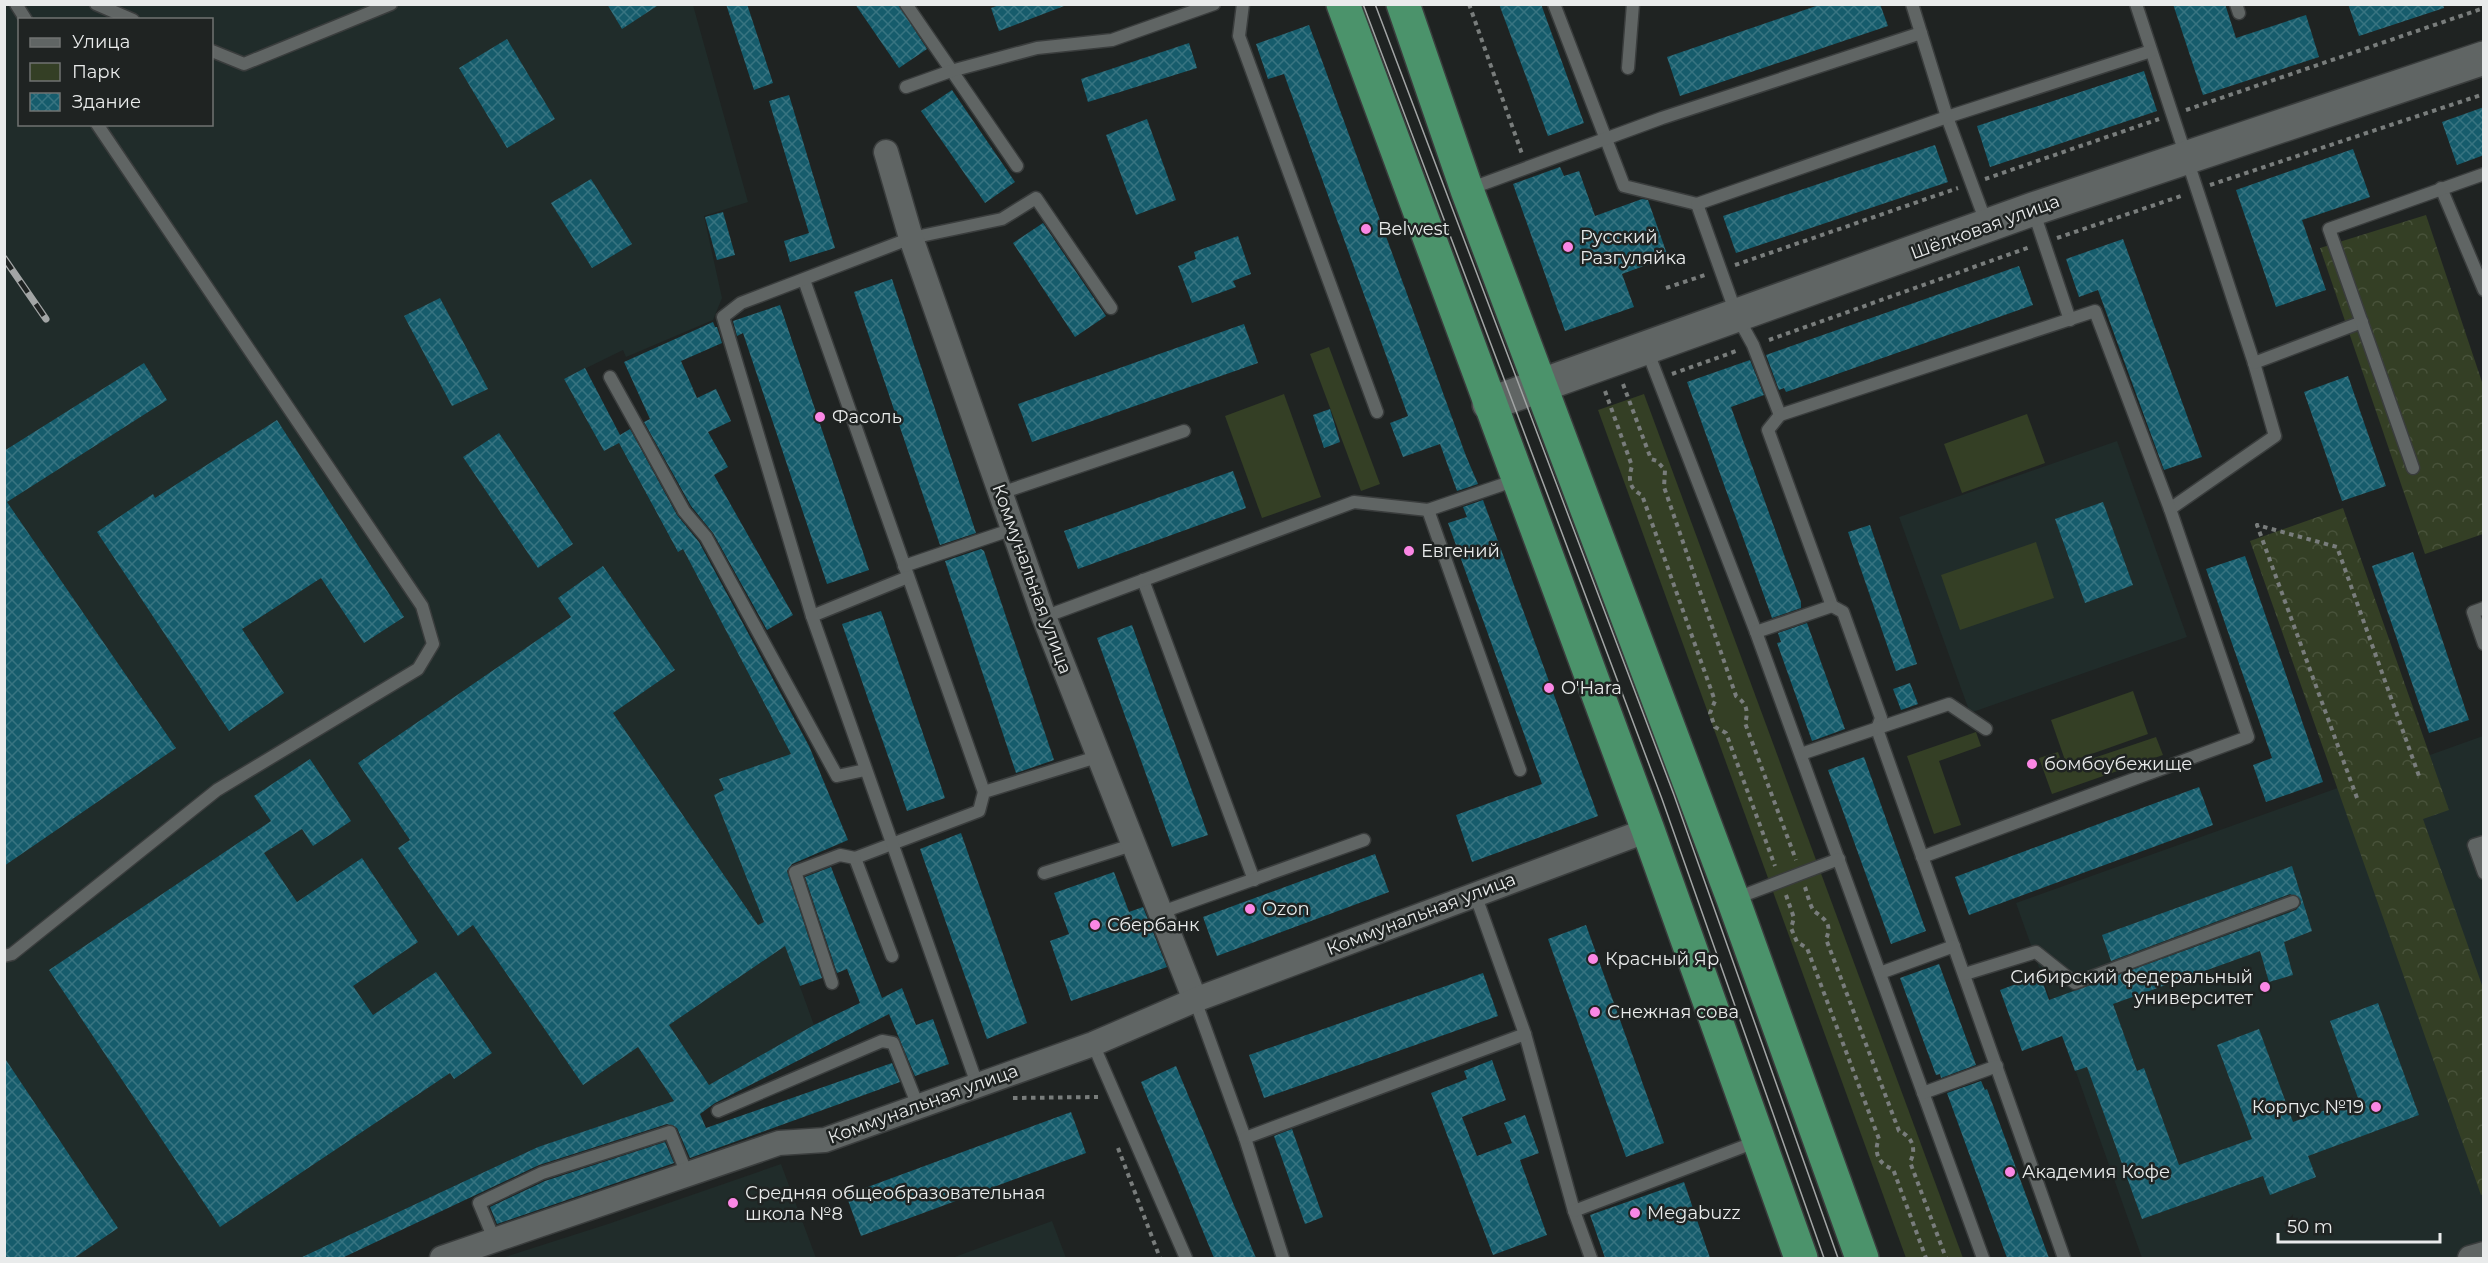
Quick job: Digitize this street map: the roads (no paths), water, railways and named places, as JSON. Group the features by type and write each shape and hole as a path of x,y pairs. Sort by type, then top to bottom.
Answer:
{"highway":[{"path":"1343,4 1648,830 1801,1258"},
{"path":"1403,4 1467,190 1732,899 1862,1258"}],"street":[{"name":"Шёлковая улица","path":"1490,404 1539,385 1647,350 2033,209 2484,57"},
{"name":"Коммунальная улица","path":"886,152 911,238 1044,617 1195,1000"},
{"name":"Коммунальная улица","path":"442,1258 779,1143 825,1140 1093,1044 1195,1000 1648,830"},
{"path":"2470,1258 2484,1254"}],"lane":[{"path":"16,4 25,18"},
{"path":"96,4 128,18"},
{"path":"213,51 244,64 391,4"},
{"path":"906,4 1017,166"},
{"path":"906,87 951,71 1037,48 1112,40 1179,10 1214,4"},
{"path":"1243,4 1239,36 1377,412"},
{"path":"1554,4 1624,186 1697,204 1947,117 2151,51"},
{"path":"1911,4 1947,117 1987,226"},
{"path":"2136,4 2254,363 2275,436 2170,510"},
{"path":"1628,68 1634,5"},
{"path":"1467,190 1662,118 1921,33"},
{"path":"4,957 12,954 217,790 418,669 433,644 422,606 98,126"},
{"path":"2413,468 2329,229 2484,174"},
{"path":"2441,188 2484,290"},
{"path":"977,1084 812,616 723,317 741,303 911,238 1002,219 1036,198 1111,308"},
{"path":"1697,204 1737,316 1753,345 1780,415"},
{"path":"2033,209 2070,320"},
{"path":"804,280 984,792 979,811 855,858 840,855 795,872 832,983"},
{"path":"1922,857 2248,737 2170,510 2096,311 1780,415 1768,430 1832,606 1843,612 1881,718 1876,729 1922,857 1954,946 1965,974 2064,1258"},
{"path":"2254,363 2362,322"},
{"path":"1647,350 1756,632 1983,1258"},
{"path":"610,377 684,511 706,537 837,776 865,770"},
{"path":"1001,493 1184,431"},
{"path":"1044,617 1354,502 1428,510 1517,480"},
{"path":"1428,510 1520,770"},
{"path":"812,616 906,572 1012,529"},
{"path":"1143,580 1254,880"},
{"path":"1756,632 1832,606"},
{"path":"2484,608 2473,612 2484,644"},
{"path":"1801,754 1949,704 1986,729"},
{"path":"984,792 1100,756"},
{"path":"1162,912 1364,840"},
{"path":"2484,842 2474,845 2484,873"},
{"path":"1044,873 1135,844"},
{"path":"855,858 892,956"},
{"path":"1732,899 1839,859"},
{"path":"1475,894 1525,1034 1574,1211 1591,1258"},
{"path":"1965,974 2036,952 2075,983 2293,902"},
{"path":"1880,973 1954,946"},
{"path":"1195,1000 1245,1138 1283,1258"},
{"path":"1245,1138 1525,1034"},
{"path":"718,1111 882,1041 893,1043 918,1106"},
{"path":"1093,1044 1185,1258"},
{"path":"1923,1093 1997,1066"},
{"path":"495,1239 479,1203 542,1173 670,1132 687,1173"},
{"path":"1574,1211 1758,1141"}],"tram line":[{"path":"1363,4 1662,799 1824,1258"},
{"path":"1375,4 1674,795 1838,1258"}],"railway":[{"path":"4,258 46,319"}],"place":[{"name":"Belwest","path":"1366,229"},
{"name":"Русский Разгуляйка","path":"1568,247"},
{"name":"Фасоль","path":"820,417"},
{"name":"Евгений","path":"1409,551"},
{"name":"O'Hara","path":"1549,688"},
{"name":"бомбоубежище","path":"2032,764"},
{"name":"Ozon","path":"1250,909"},
{"name":"Сбербанк","path":"1095,925"},
{"name":"Красный Яр","path":"1593,959"},
{"name":"Сибирский федеральный университет","path":"2265,987"},
{"name":"Снежная сова","path":"1595,1012"},
{"name":"Корпус №19","path":"2376,1107"},
{"name":"Академия Кофе","path":"2010,1172"},
{"name":"Средняя общеобразовательная школа №8","path":"733,1203"},
{"name":"Megabuzz","path":"1635,1213"}]}
